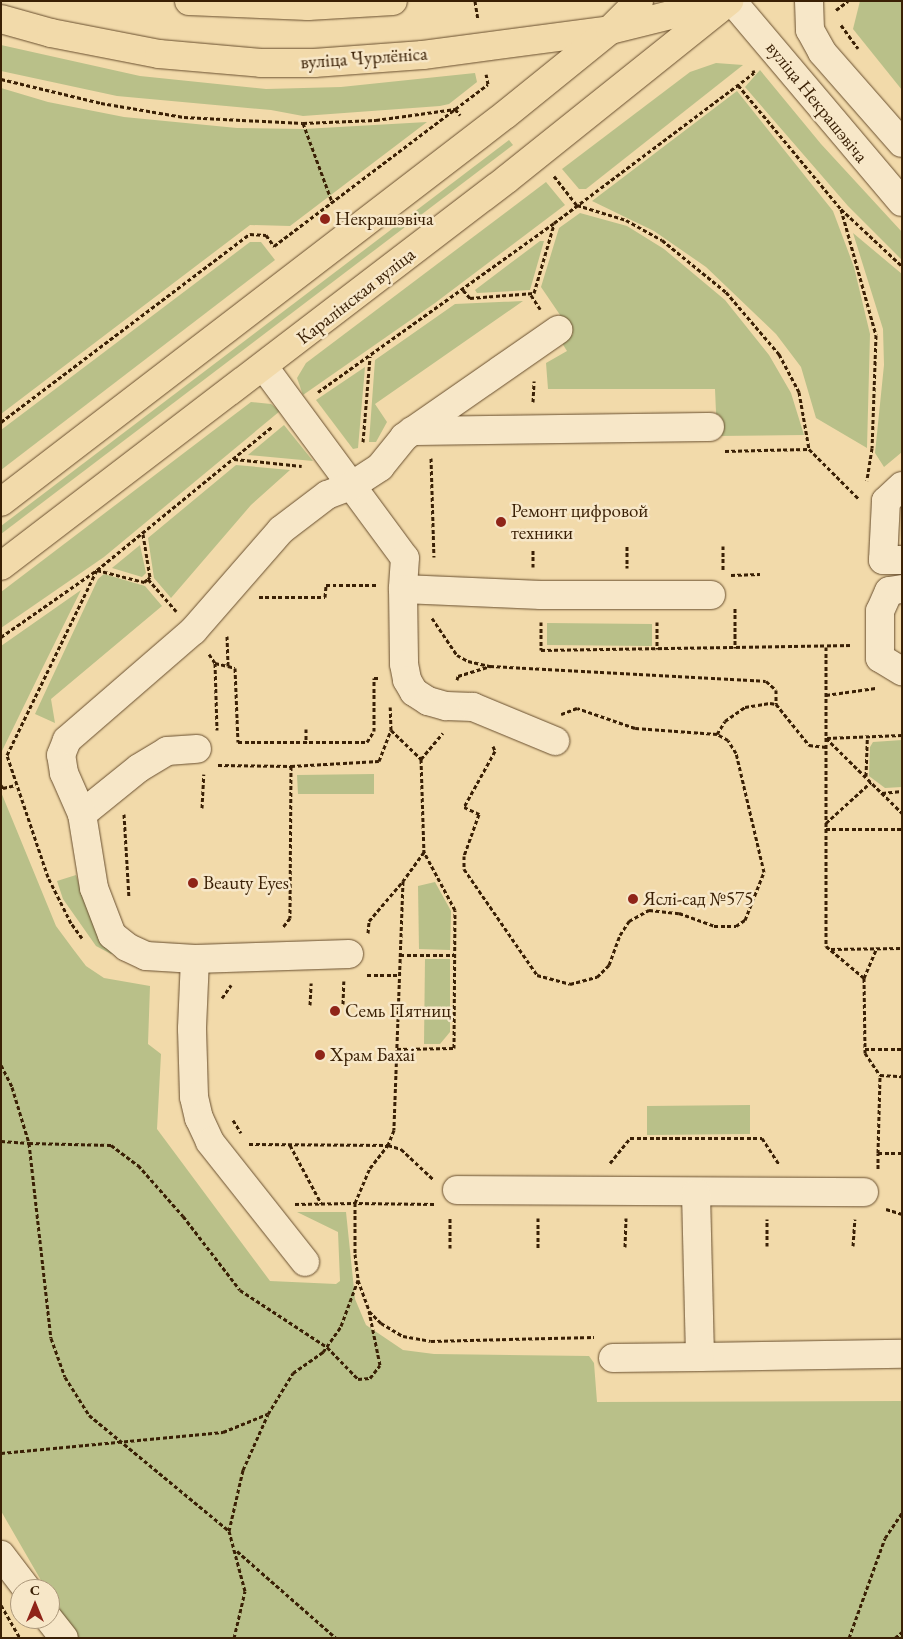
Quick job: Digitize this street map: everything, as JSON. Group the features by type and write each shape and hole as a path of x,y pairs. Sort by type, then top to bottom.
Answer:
{"main road":[{"path":"189,1 308,6 393,1"},
{"path":"1,502 541,87 610,30 639,1"},
{"name":"вуліца Чурлёніса","path":"1,19 51,33 159,54 261,64 384,59 610,30 725,1"},
{"name":"Каралінская вуліца","path":"1,566 264,367 731,1"},
{"path":"521,40 534,44 544,53 548,65 541,87"}],"street":[{"name":"вуліца Некрашэвіча","path":"731,1 902,202"},
{"name":"вуліца Некрашэвіча","path":"809,1 810,30 822,52 902,143"},
{"path":"358,962 146,956 112,935 94,888 82,814 64,773 61,755 67,740 193,631 281,530 327,495 344,476 380,467 412,431 549,337"},
{"path":"264,367 405,558 392,587 407,680 414,692 428,701 446,706 473,707 552,740"},
{"path":"412,431 715,439"},
{"path":"902,486 886,501 883,560 902,560"},
{"path":"392,587 541,596 711,595"},
{"path":"902,589 889,591 880,611 880,658 902,671"},
{"path":"82,814 139,768 167,751 206,758"},
{"path":"195,958 192,1029 194,1097 199,1118 210,1142 305,1262"},
{"path":"447,1197 601,1192 787,1192 869,1199"},
{"path":"696,1193 700,1357"},
{"path":"607,1347 700,1357 902,1354"},
{"path":"1,1555 19,1579"}],"path":[{"path":"1,637 97,570 294,408 463,290 754,73"},
{"path":"1,79 149,112 303,122 376,120 455,109"},
{"path":"738,85 841,209 902,266"},
{"path":"274,246 483,87"},
{"path":"455,109 461,116"},
{"path":"303,122 332,202"},
{"path":"577,205 626,220 662,240 726,292 779,354 799,392 809,449 863,503 864,494"},
{"path":"841,209 876,335 872,448 866,484"},
{"path":"531,295 554,223"},
{"path":"1,422 250,234 266,235 280,254"},
{"path":"463,290 470,298 531,295"},
{"path":"531,295 545,317 549,337"},
{"path":"233,459 319,468 344,476 350,454 362,453 370,356"},
{"path":"715,439 809,449"},
{"path":"424,455 441,455"},
{"path":"431,455 434,559"},
{"path":"97,570 144,582 148,579 150,577 143,534"},
{"path":"627,546 627,578"},
{"path":"723,546 724,576 760,574"},
{"path":"533,548 533,578 542,579 541,650 860,645"},
{"path":"148,579 193,631 215,663 202,808"},
{"path":"256,598 324,597 326,585 392,587"},
{"path":"430,615 457,655 490,666 766,681 776,690 776,704 809,745 826,748"},
{"path":"227,632 228,666"},
{"path":"826,647 826,946 864,978"},
{"path":"215,663 235,668 238,742 367,742 371,738 374,678 382,678"},
{"path":"456,685 458,676 490,666"},
{"path":"826,695 879,688 874,680"},
{"path":"717,734 725,721 746,707 776,704"},
{"path":"488,740 494,751 464,806 479,814 464,856 464,869 530,969 537,975 570,984 586,983 597,977 609,965 620,935 629,921 649,910 679,913 714,926 736,926 745,920 762,879 761,853 742,790 736,753 728,740 717,734 635,728 577,708 565,710 556,719 552,740"},
{"path":"397,1049 454,1048 455,910 424,852 421,759 448,727"},
{"path":"306,729 306,742"},
{"path":"206,758 218,765 373,764 384,752 391,730 421,759"},
{"path":"826,738 867,738 902,734"},
{"path":"826,738 902,814"},
{"path":"866,776 867,738"},
{"path":"206,758 210,774"},
{"path":"214,770 218,765"},
{"path":"279,930 290,918 291,766"},
{"path":"826,823 871,782"},
{"path":"1,785 3,788 16,784"},
{"path":"882,793 902,791"},
{"path":"119,815 124,809 129,906"},
{"path":"826,829 902,829"},
{"path":"343,1004 358,962 369,920 403,881 424,852"},
{"path":"1,1141 29,1144 111,1145 145,1173 240,1290 327,1347 358,1379 370,1378 380,1365 369,1311 358,1280 355,1203 370,1168 388,1145 394,1130 403,881"},
{"path":"854,1246 869,1199 878,1153 880,1075 865,1049 864,978 877,948"},
{"path":"830,949 902,948"},
{"path":"400,955 454,955"},
{"path":"358,962 367,976"},
{"path":"358,962 367,976"},
{"path":"310,1005 311,974"},
{"path":"367,976 399,976"},
{"path":"221,1002 233,982"},
{"path":"865,1049 902,1049"},
{"path":"1,1065 12,1087 29,1144 51,1338 65,1377 88,1415 229,1531 236,1550 245,1591 234,1638"},
{"path":"880,1075 902,1076"},
{"path":"229,1114 253,1152"},
{"path":"601,1192 602,1173 630,1138 762,1138 788,1177 787,1192"},
{"path":"249,1144 388,1145 401,1149 447,1197 450,1248"},
{"path":"290,1145 321,1204"},
{"path":"878,1153 902,1153"},
{"path":"285,1205 447,1197"},
{"path":"869,1199 902,1214"},
{"path":"538,1208 538,1248"},
{"path":"625,1247 626,1208"},
{"path":"767,1217 767,1246"},
{"path":"229,1531 243,1470 268,1414 293,1373 327,1347 340,1326 358,1280"},
{"path":"369,1311 381,1323 403,1336 431,1341 607,1347"},
{"path":"1,1453 223,1432 268,1414"},
{"path":"849,1638 885,1538 902,1513"},
{"path":"236,1550 336,1638"},
{"path":"1,1605 20,1638"},
{"path":"895,1638 902,1632"}],"green space":[{"path":"860,1 902,1 902,90 853,29"},
{"path":"1,45 140,76 266,89 341,87 475,73 477,82 449,104 440,106 303,116 271,110 117,96 1,71"},
{"path":"716,63 743,65 586,189 579,189 562,169 690,72"},
{"path":"760,70 821,144 902,232 902,260 848,206 745,87"},
{"path":"1,88 48,102 124,117 237,128 304,129 427,122 290,226 250,225 1,414"},
{"path":"737,91 833,211 854,267 870,334 867,448 816,418 801,367 776,334 706,267 654,231 592,201"},
{"path":"509,140 513,145 1,534 1,526"},
{"path":"546,182 565,205 435,303 303,395 297,378 306,363"},
{"path":"580,213 627,226 664,249 725,300 769,355 791,393 804,435 717,436 715,389 548,389 546,363 567,351 562,343 573,334 541,287 559,228"},
{"path":"853,233 902,274 902,452 884,467 875,453 884,365 883,329"},
{"path":"540,241 544,241 530,290 477,293 475,290"},
{"path":"250,242 261,242 275,260 1,470 1,430"},
{"path":"523,301 375,404 387,422 376,442 369,442 375,360 455,304"},
{"path":"365,367 358,448 353,449 316,400"},
{"path":"251,402 271,404 280,411 104,557 1,628 1,592"},
{"path":"284,425 313,461 248,455"},
{"path":"236,465 290,470 251,505 171,598 154,578 148,538"},
{"path":"140,545 146,573 142,577 112,568"},
{"path":"104,574 145,586 162,606 51,699 55,723 35,714 98,579"},
{"path":"81,590 40,673 1,753 1,646"},
{"path":"547,623 652,624 652,646 547,645"},
{"path":"902,740 902,787 885,788 869,776 870,747 873,742"},
{"path":"374,774 374,794 298,794 297,775"},
{"path":"1,792 56,926 86,966 104,978 150,986 148,1044 161,1054 157,1129 270,1281 336,1284 340,1281 338,1232 297,1212 346,1212 355,1299 366,1325 403,1350 434,1354 589,1356 594,1363 597,1402 902,1401 902,1638 75,1638 60,1613 60,1579 40,1579 1,1511"},
{"path":"76,875 92,921 113,953 111,954 96,946 63,899 57,881"},
{"path":"435,882 451,911 450,950 419,949 418,886"},
{"path":"425,959 450,959 450,1032 440,1044 424,1044"},
{"path":"750,1105 750,1134 647,1135 647,1106"}],"place":[{"name":"Некрашэвіча","path":"325,219"},
{"name":"Ремонт цифровой техники","path":"501,522"},
{"name":"Beauty Eyes","path":"193,883"},
{"name":"Яслі-сад №575","path":"633,899"},
{"name":"Семь Пятниц","path":"335,1011"},
{"name":"Храм Бахаі","path":"320,1055"}]}
